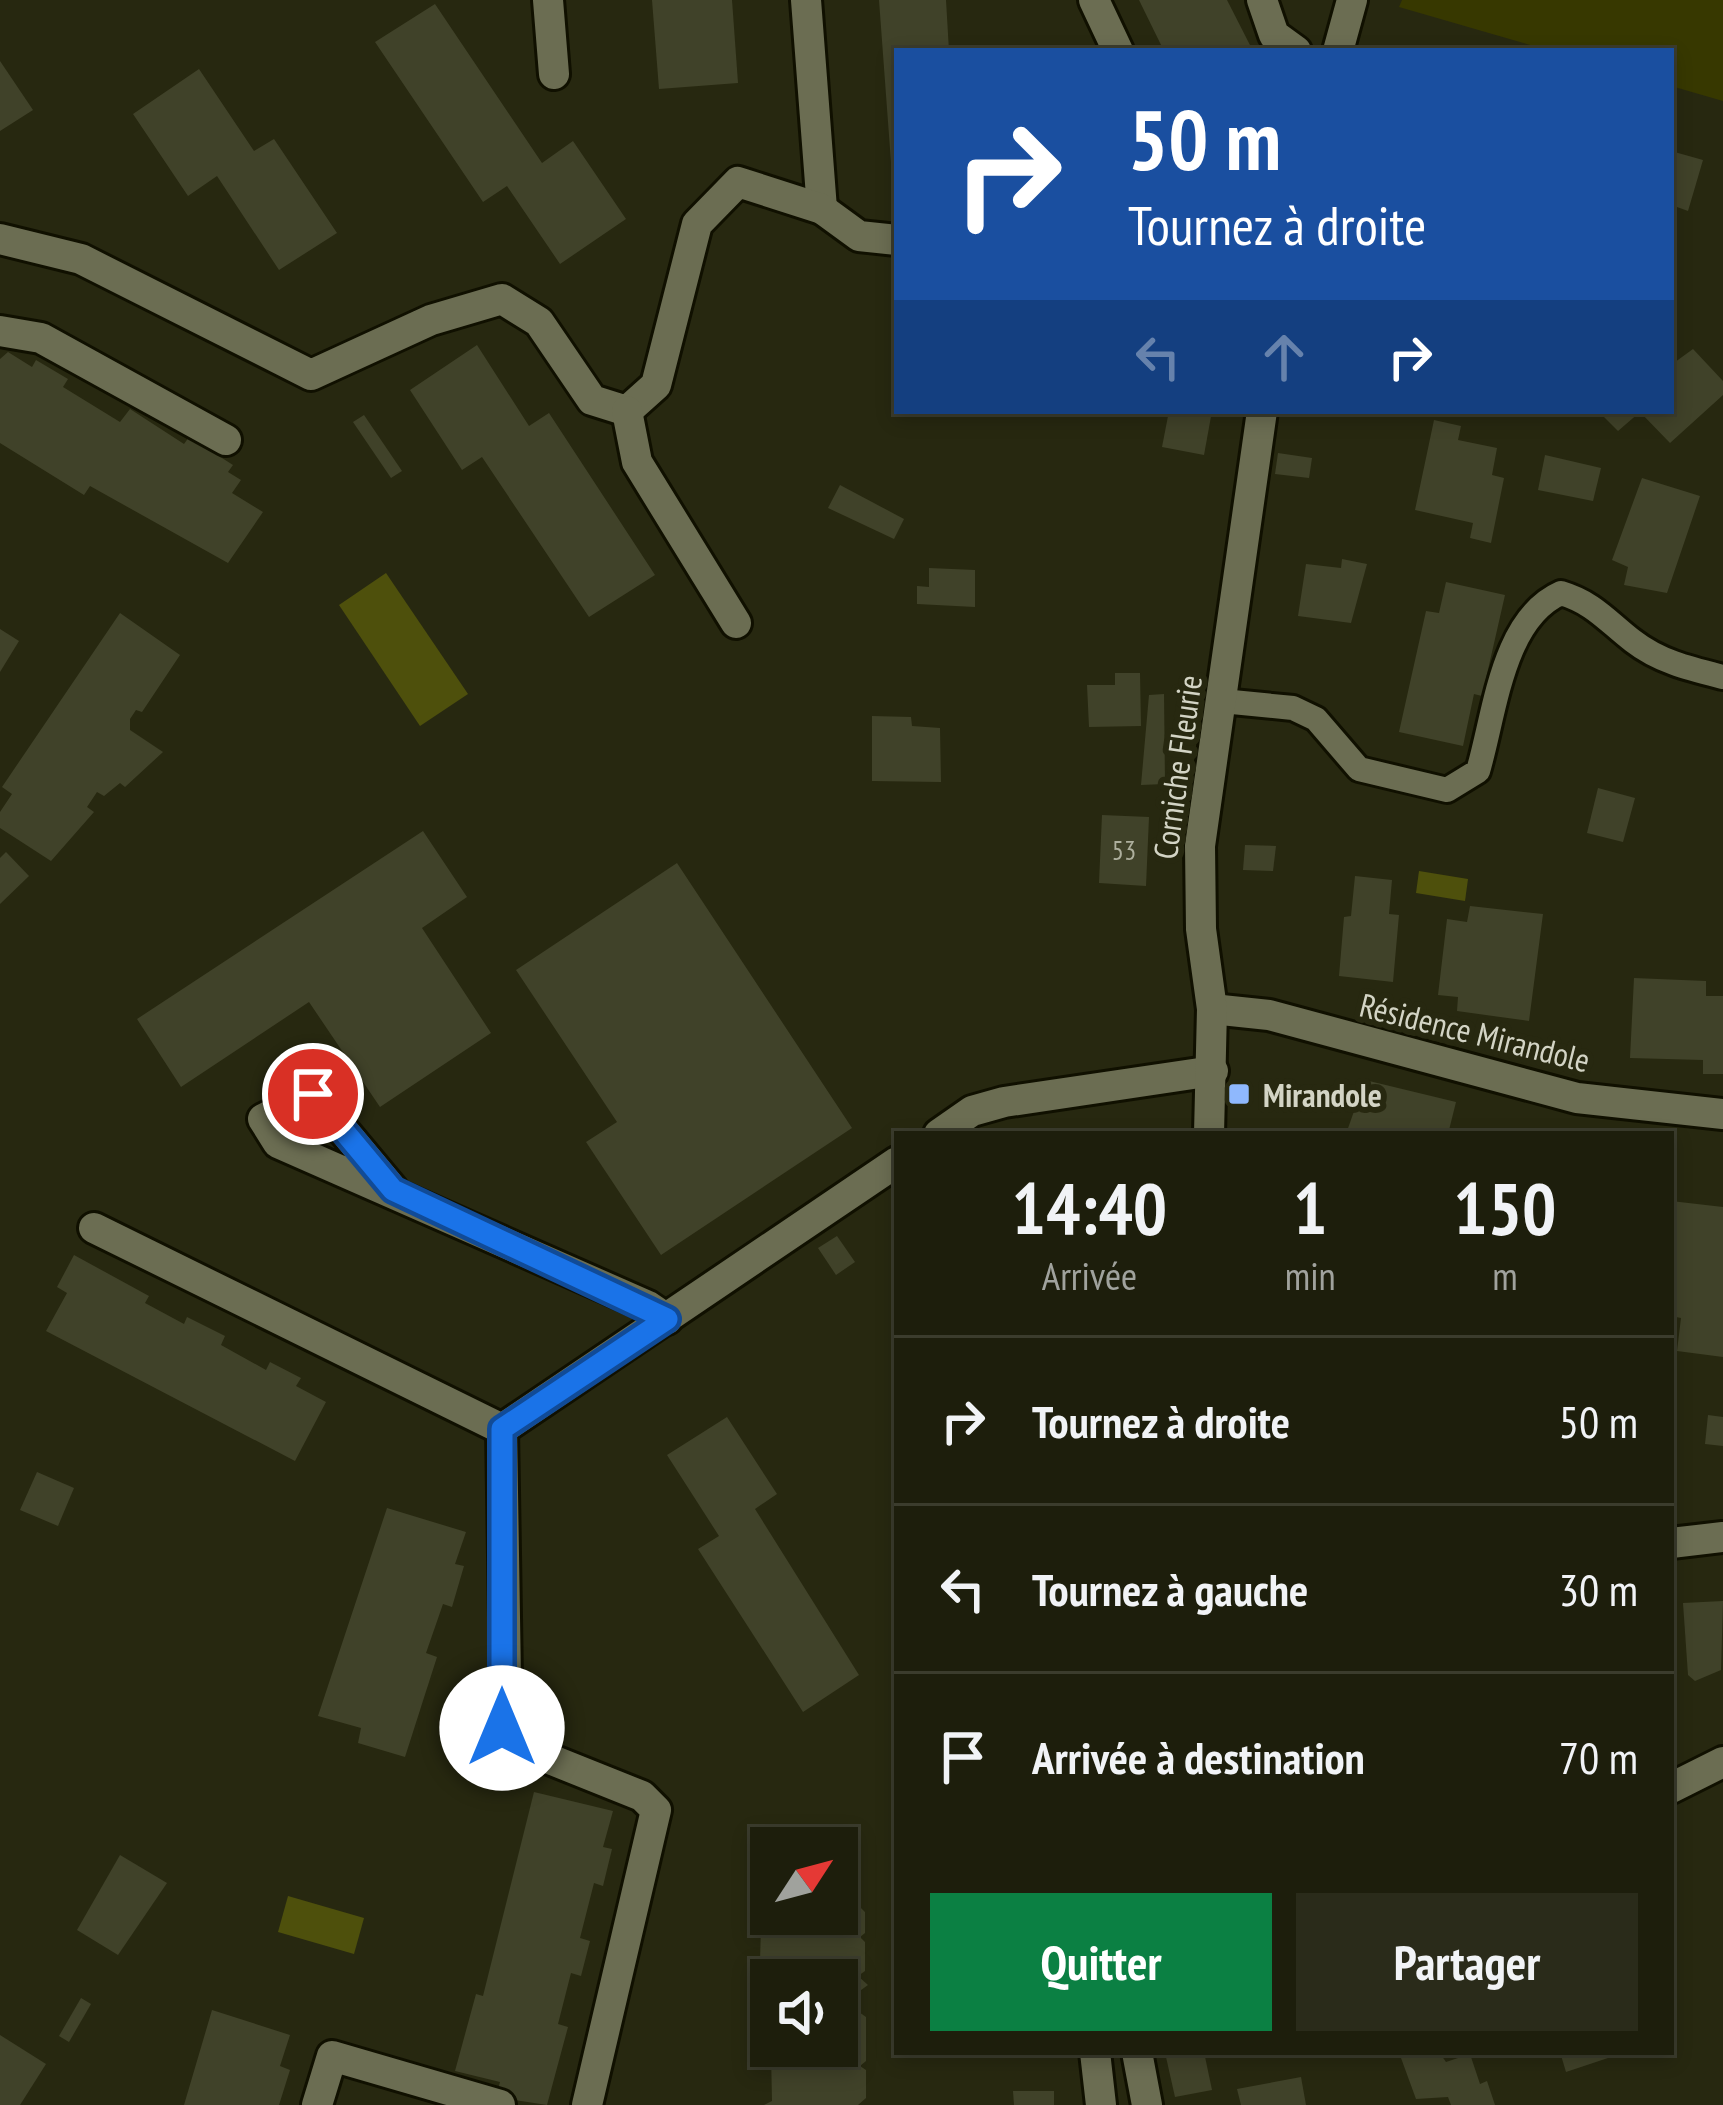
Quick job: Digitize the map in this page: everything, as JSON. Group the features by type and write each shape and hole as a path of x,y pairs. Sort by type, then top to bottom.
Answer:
{"street":[{"path":"548,0 554,74"},
{"path":"806,0 822,209"},
{"path":"1094,0 1117,48"},
{"path":"1262,0 1274,35 1292,48"},
{"path":"1339,48 1352,0"},
{"path":"627,411 656,386 697,224 737,182 822,209 859,236 894,239"},
{"path":"0,239 81,259 310,375 430,320 502,299 538,322 592,400 627,411"},
{"path":"0,331 41,338 226,440"},
{"path":"627,411 637,462 736,622"},
{"name":"Corniche Fleurie","path":"1209,1131 1212,1009 1198,884 1262,414"},
{"name":"Résidence Mirandole","path":"1212,1009 1269,1015 1577,1098 1723,1114"},
{"path":"944,1131 972,1112 1004,1102 1213,1071"},
{"path":"502,1429 894,1164"},
{"path":"393,1190 667,1319"},
{"path":"94,1228 502,1429"},
{"path":"502,1429 502,1728 507,1742 642,1796 656,1810 587,2105"},
{"path":"1674,1543 1723,1537"},
{"path":"1674,1786 1723,1762"},
{"path":"1095,2055 1101,2105"},
{"path":"1138,2055 1147,2105"},
{"path":"317,2105 332,2056 500,2105"}],"lane":[{"path":"1222,700 1293,707 1316,719 1359,769 1448,790 1478,771 1521,626 1540,602 1561,593 1590,602 1634,642 1667,662 1723,677"}],"shaded area":[{"path":"1402,0 1723,0 1723,101 1674,87 1674,48 1541,48 1399,7"},
{"path":"386,573 468,694 420,726 339,605"},
{"path":"1419,871 1468,879 1465,901 1416,893"},
{"path":"288,1896 364,1918 354,1954 278,1932"}],"building":[{"path":"652,0 732,0 738,83 659,89"},
{"path":"879,0 946,0 949,48 894,48 892,176"},
{"path":"1139,0 1227,0 1251,48 1163,48"},
{"path":"435,4 542,163 573,141 626,219 560,264 507,186 483,202 375,42"},
{"path":"0,61 33,110 0,131"},
{"path":"199,69 254,151 274,139 337,233 279,270 217,176 188,196 133,114"},
{"path":"1674,152 1703,160 1688,211 1677,207 1674,212"},
{"path":"477,345 529,426 549,413 655,575 589,617 482,457 462,470 410,390"},
{"path":"1693,349 1723,381 1723,395 1670,443 1642,414 1674,414 1674,363"},
{"path":"8,352 32,367 36,360 68,379 63,387 120,422 130,409 184,444 189,437 233,465 228,472 241,480 232,493 263,512 228,563 90,486 84,495 0,443 0,359"},
{"path":"1168,414 1211,414 1204,455 1162,447"},
{"path":"1601,414 1638,414 1618,431"},
{"path":"364,415 402,471 391,478 353,422"},
{"path":"1434,420 1461,426 1458,440 1497,448 1492,475 1504,478 1491,543 1470,538 1473,523 1415,510"},
{"path":"1278,453 1312,458 1309,478 1275,474"},
{"path":"1545,455 1601,468 1593,501 1538,490"},
{"path":"1642,478 1700,496 1667,593 1624,585 1628,567 1612,560"},
{"path":"840,485 904,519 894,539 828,508"},
{"path":"1342,559 1367,564 1351,623 1298,616 1306,564 1341,568"},
{"path":"929,568 975,570 975,607 917,604 917,586 929,587"},
{"path":"1446,582 1505,595 1482,696 1474,694 1463,746 1399,732 1426,611 1439,613"},
{"path":"120,613 180,655 142,712 136,710 130,719 130,730 163,752 125,787 120,783 104,796 97,792 87,807 94,812 51,861 0,828 0,812 12,794 2,787"},
{"path":"0,629 19,641 0,672"},
{"path":"1115,673 1140,673 1141,726 1089,727 1087,685 1115,685"},
{"path":"1164,694 1165,784 1141,785 1149,695"},
{"path":"872,716 911,717 912,726 940,728 941,782 872,781"},
{"path":"1598,788 1635,798 1623,842 1587,833"},
{"path":"1102,815 1149,817 1146,886 1099,883"},
{"path":"423,831 467,897 422,928 491,1033 380,1107 309,1002 181,1087 137,1019"},
{"path":"1245,845 1276,846 1273,871 1243,870"},
{"path":"6,852 29,876 0,904 0,858"},
{"path":"677,863 852,1128 661,1255 586,1142 617,1122 516,970"},
{"path":"1355,876 1392,880 1389,914 1399,915 1393,982 1339,976 1344,917 1351,916"},
{"path":"1470,906 1543,914 1529,1021 1457,1011 1458,997 1438,995 1447,919 1467,922"},
{"path":"1634,978 1706,981 1706,996 1723,996 1723,1074 1703,1074 1703,1060 1630,1058"},
{"path":"1365,1080 1456,1102 1449,1131 1347,1131"},
{"path":"1674,1201 1723,1207 1723,1357 1677,1351 1681,1318 1674,1317"},
{"path":"837,1236 855,1262 836,1275 818,1248"},
{"path":"74,1255 149,1296 145,1303 184,1324 187,1317 225,1336 221,1345 266,1370 270,1362 301,1378 296,1386 326,1402 295,1461 46,1331 67,1293 57,1287"},
{"path":"1708,1415 1723,1417 1723,1446 1705,1444"},
{"path":"727,1417 777,1494 755,1509 859,1675 803,1712 698,1549 719,1536 667,1455"},
{"path":"37,1472 74,1488 58,1526 20,1510"},
{"path":"387,1508 466,1532 455,1564 464,1566 452,1607 443,1604 426,1653 437,1657 405,1757 358,1743 361,1728 318,1716"},
{"path":"1723,1601 1721,1670 1695,1681 1688,1675 1683,1603"},
{"path":"534,1792 613,1811 603,1847 612,1849 603,1886 594,1883 580,1938 590,1941 581,1976 571,1973 558,2024 568,2027 547,2105 496,2097 500,2082 455,2071 476,1994 483,1996"},
{"path":"120,1855 167,1883 118,1955 77,1930"},
{"path":"858,1906 865,1912 865,1933 860,1937 865,1942 865,1971 858,1976 858,1959 760,1959 761,1935 858,1935"},
{"path":"81,1998 91,2004 69,2042 59,2036"},
{"path":"858,2002 859,2012 866,2017 866,2061 860,2066 866,2070 866,2098 858,2105 764,2105 772,2101 771,2067 858,2067"},
{"path":"212,2010 290,2035 280,2066 290,2070 279,2105 184,2105"},
{"path":"0,2035 46,2064 20,2105 0,2105"},
{"path":"1205,2055 1212,2090 1175,2097 1166,2057"},
{"path":"1441,2055 1446,2062 1470,2055 1480,2084 1487,2081 1495,2105 1451,2105 1448,2097 1416,2099 1401,2058"},
{"path":"1561,2055 1614,2055 1614,2056 1566,2072"},
{"path":"1301,2077 1306,2105 1241,2105 1237,2089"},
{"path":"1013,2091 1054,2091 1054,2105 1014,2105"}],"place":[{"name":"Mirandole","path":"1239,1094"}],"route":[{"path":"313,1094 393,1190 648,1306 667,1319 502,1429 502,1728"}]}
